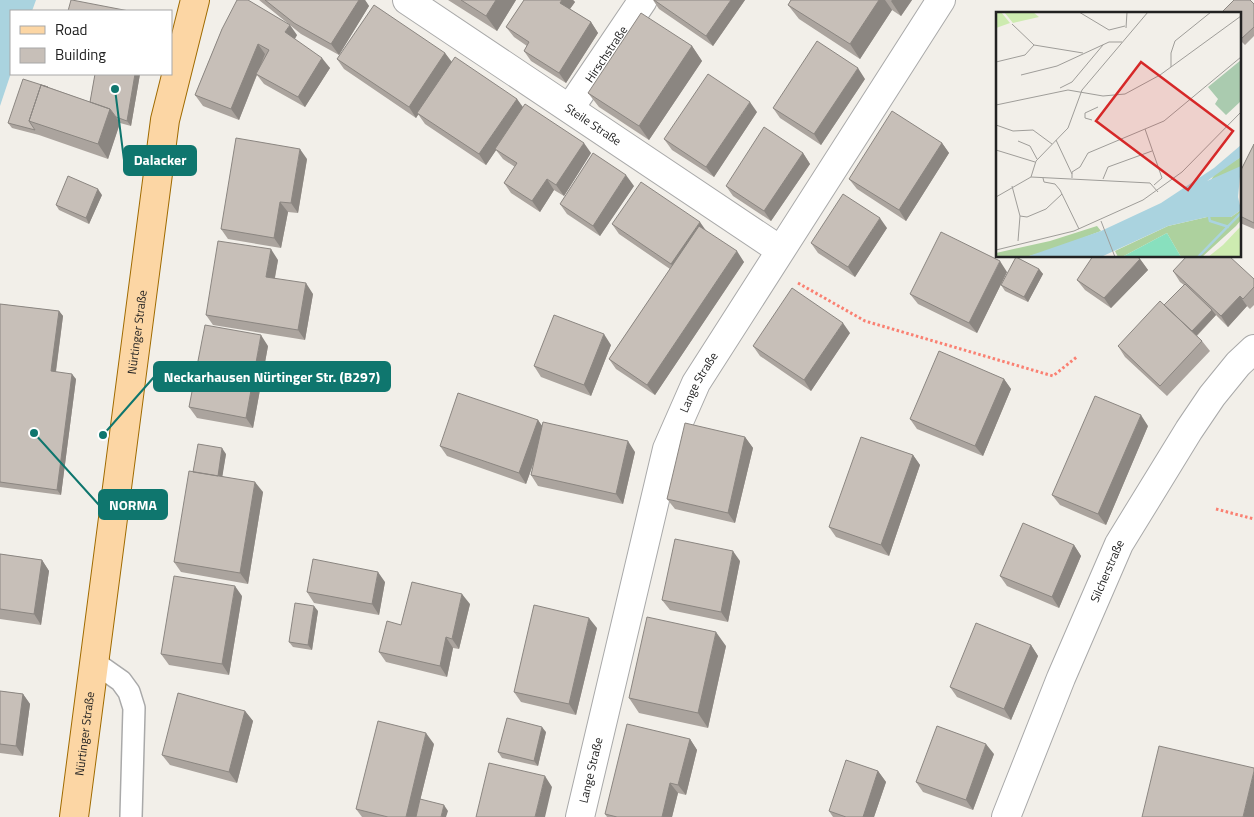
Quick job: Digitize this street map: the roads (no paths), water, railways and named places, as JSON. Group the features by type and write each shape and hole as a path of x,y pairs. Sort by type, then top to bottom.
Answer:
{"main road":[{"name":"Nürtinger Straße","path":"74,817 166,120 195,0"}],"street":[{"name":"Steile Straße","path":"407,0 780,250"},
{"name":"Hirschstraße","path":"570,108 643,0"},
{"name":"Lange Straße","path":"580,817 668,449 696,383 941,0"},
{"name":"Silcherstraße","path":"1006,817 1061,678 1119,544 1212,396 1238,364 1254,349"}],"lane":[{"path":"94,662 121,681 129,692 134,708 131,817"}],"water":[{"path":"0,0 36,0 32,10 10,10 10,75 0,106"}],"place":[{"name":"Dalacker","path":"115,89"},
{"name":"NORMA","path":"34,433"},
{"name":"Neckarhausen Nürtinger Str. (B297)","path":"103,435"}]}
